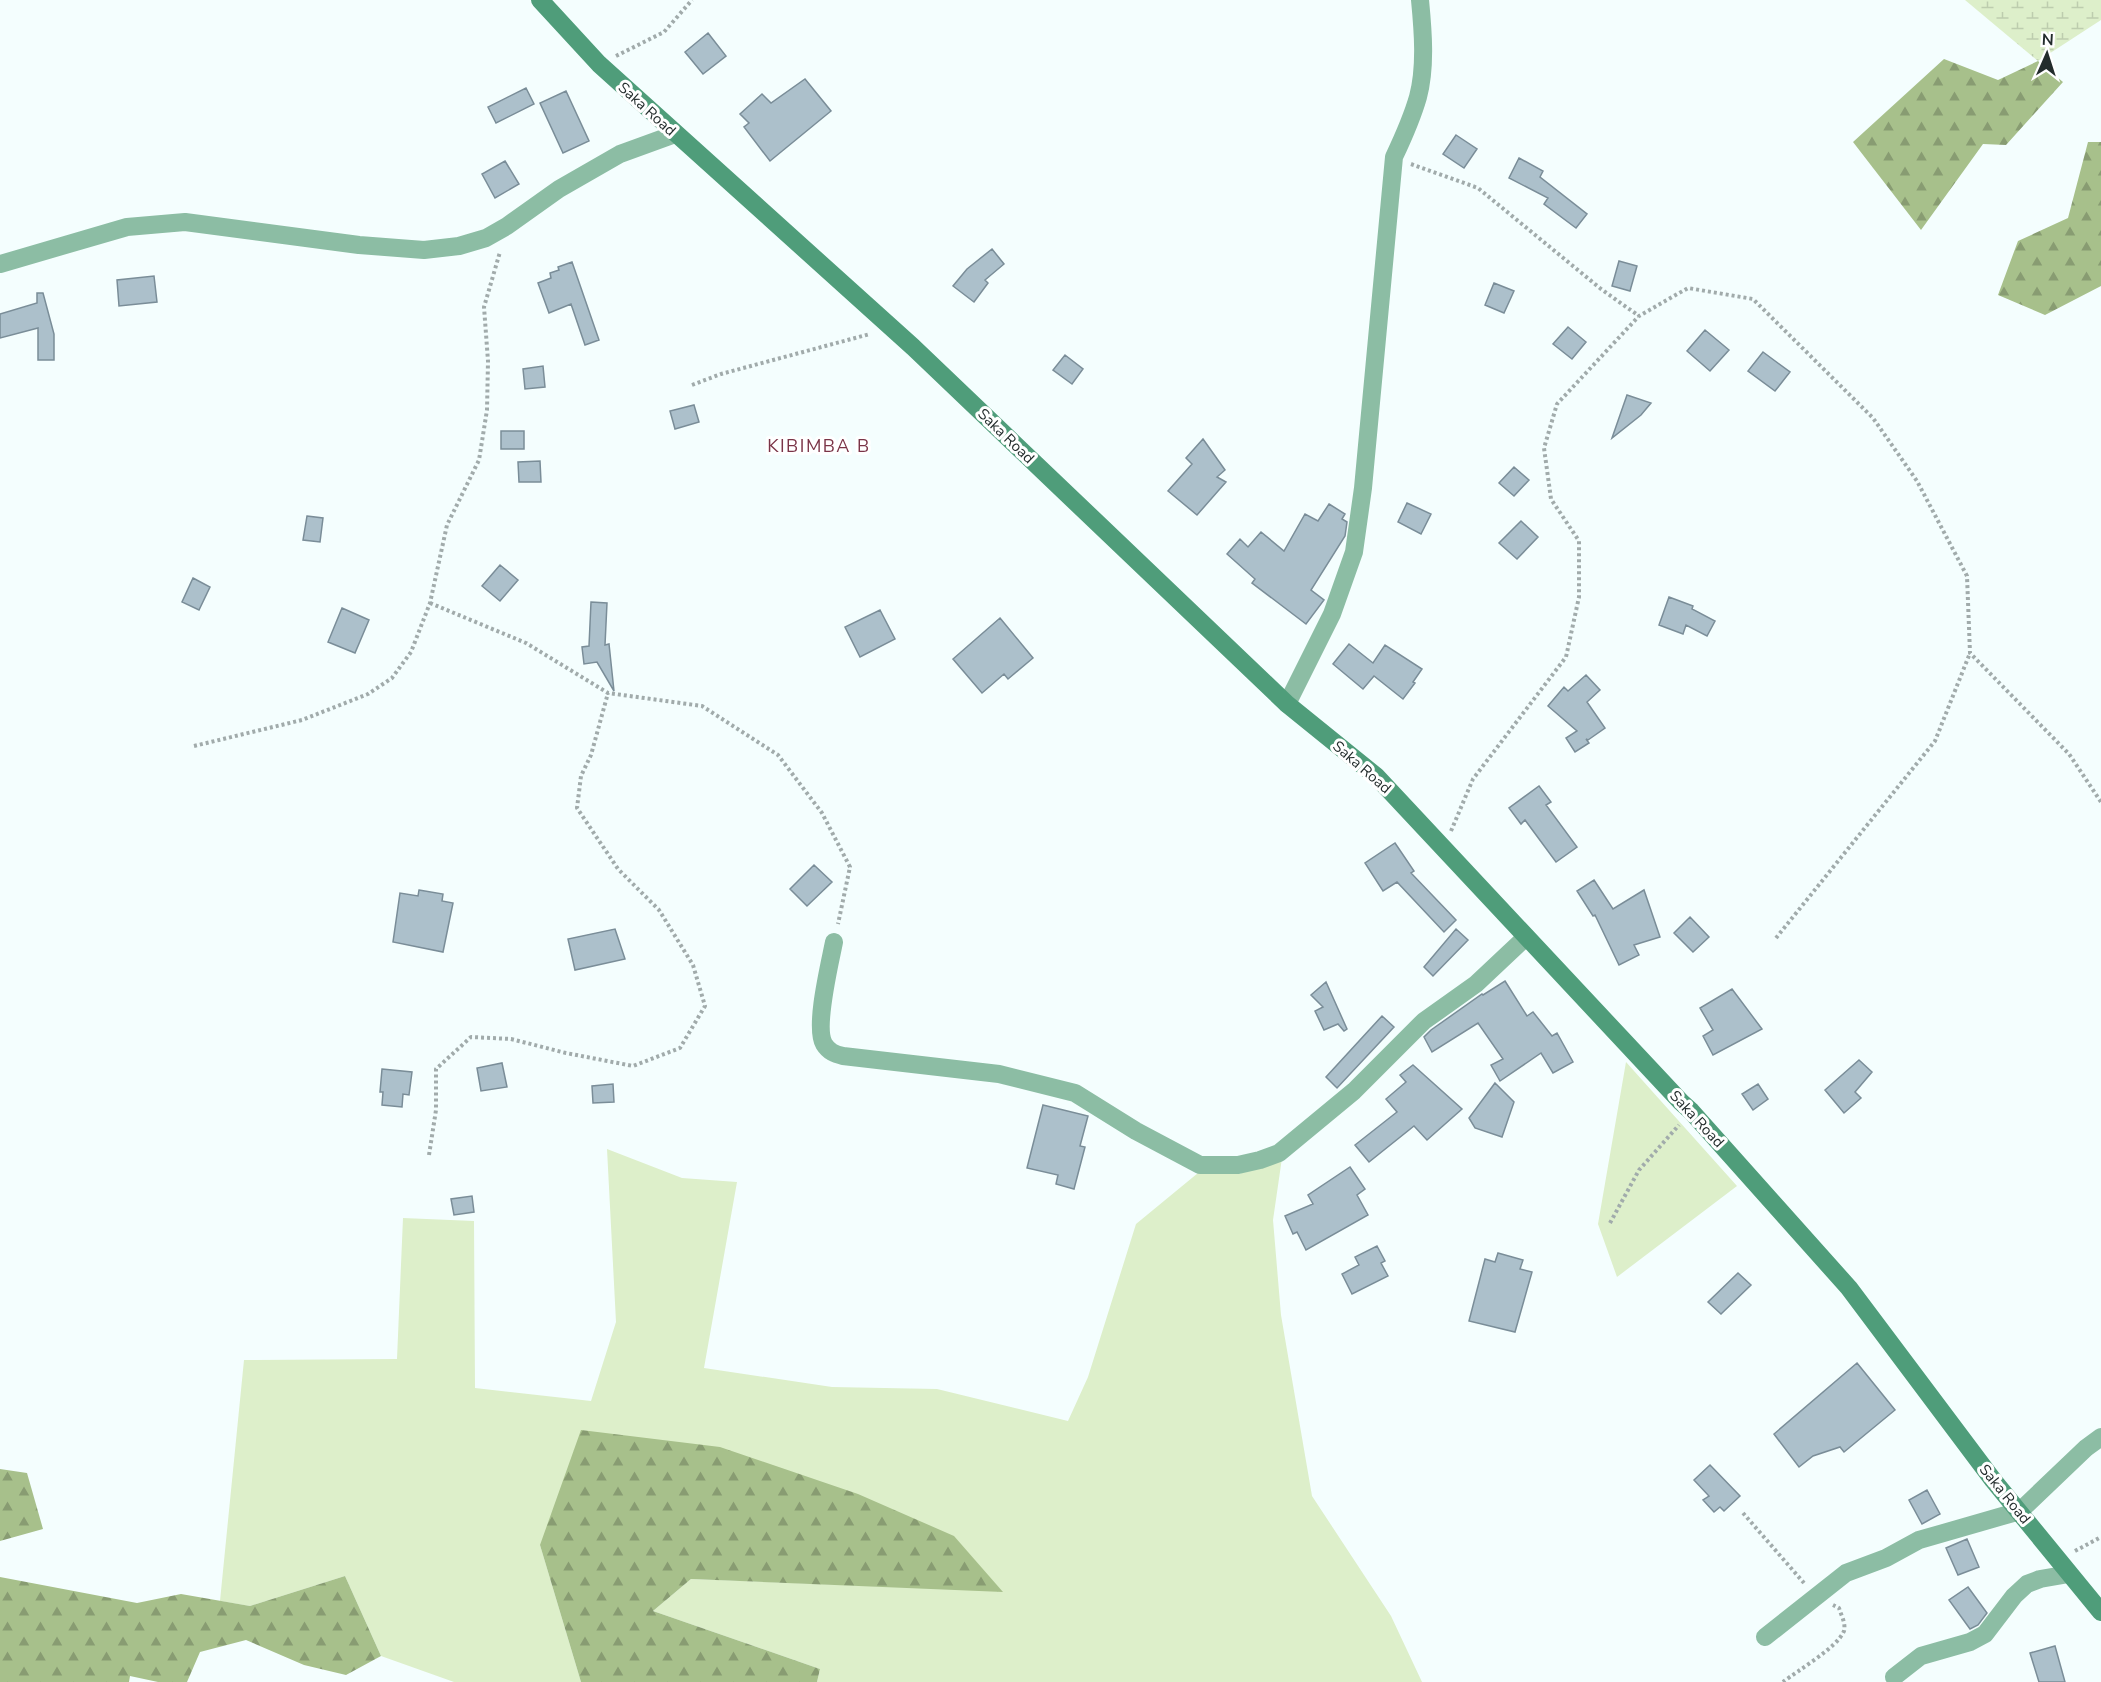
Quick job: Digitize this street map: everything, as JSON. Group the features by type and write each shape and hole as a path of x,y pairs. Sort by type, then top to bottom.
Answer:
{"main road":[{"name":"Saka Road","path":"540,0 599,64 892,329 1287,704 1376,776 1691,1111 1849,1288 1993,1480 2101,1612"}],"street":[{"path":"1287,704 1332,614 1354,552 1363,488 1394,157 1419,95 1422,67 1420,0"},
{"path":"0,264 127,227 185,222 359,245 424,250 459,246 486,238 507,226 559,189 620,154 675,134"},
{"path":"834,942 820,1024 823,1043 831,1053 999,1074 1075,1093 1136,1131 1200,1165 1219,1166 1238,1165 1279,1153 1354,1091 1424,1021 1476,984 1526,937"},
{"path":"1765,1638 1846,1573 1886,1558 1919,1540 2020,1511 2086,1448 2101,1437"},
{"path":"1894,1677 1921,1656 1970,1642 1985,1634 2014,1596 2027,1584 2064,1567"}],"path":[{"path":"599,64 664,32 692,0"},
{"path":"1394,157 1478,188 1601,289 1639,316"},
{"path":"194,746 303,720 368,694 392,678 411,652 430,603 447,525 479,460 487,410 488,361 484,307 507,226"},
{"path":"1444,848 1473,779 1566,657 1579,597 1579,541 1551,499 1544,448 1557,404 1639,316 1689,288 1753,299 1873,418 1917,481 1967,576 1970,653 1935,741 1776,939"},
{"path":"692,385 773,359 892,329"},
{"path":"430,603 526,643 608,693 702,706 778,755 822,813 850,867 834,942"},
{"path":"1970,653 2069,754 2101,802"},
{"path":"429,1155 436,1110 436,1069 471,1037 511,1039 566,1053 633,1065 680,1048 705,1006 693,965 659,910 618,869 577,808 581,776 591,755 608,693"},
{"path":"1610,1223 1639,1170 1691,1111"},
{"path":"1743,1513 1815,1596 1839,1608 1844,1621 1844,1631 1830,1648 1782,1682"},
{"path":"2064,1567 2101,1537"}],"green space":[{"path":"1965,0 2101,0 2101,20 2038,61"},
{"path":"1944,59 1998,80 2038,61 2063,82 2006,145 1983,144 1921,230 1853,142"},
{"path":"2088,142 2101,142 2101,286 2045,315 1998,295 2018,241 2068,218"},
{"path":"1626,1062 1737,1186 1617,1277 1598,1224"},
{"path":"607,1149 682,1178 737,1182 704,1368 832,1387 937,1389 1068,1421 1088,1377 1136,1224 1198,1173 1239,1174 1282,1158 1273,1220 1281,1315 1312,1496 1391,1616 1422,1682 817,1682 820,1669 653,1611 691,1579 1002,1591 540,1545 581,1682 454,1682 381,1656 345,1576 250,1606 220,1601 244,1360 397,1359 403,1218 474,1221 475,1388 591,1401 616,1322"},
{"path":"581,1430 720,1447 858,1494 954,1536 1003,1592 691,1579 653,1611 820,1669 817,1682 581,1682 540,1545"},
{"path":"0,1469 27,1473 43,1529 0,1541"},
{"path":"345,1576 381,1656 346,1675 304,1665 246,1640 200,1652 187,1682 158,1682 130,1676 129,1682 0,1682 0,1577 137,1603 181,1594 250,1606"}],"building":[{"path":"708,33 726,56 703,74 685,52"},
{"path":"805,79 831,111 770,161 744,127 749,123 740,114 762,94 771,103"},
{"path":"526,88 534,104 496,123 488,107"},
{"path":"566,91 589,141 563,153 540,103"},
{"path":"1456,135 1477,149 1464,168 1443,154"},
{"path":"1519,158 1543,171 1540,177 1587,214 1576,228 1544,204 1548,198 1509,178"},
{"path":"505,161 519,184 495,198 482,174"},
{"path":"992,249 1004,264 985,280 988,283 974,302 953,286 967,269"},
{"path":"1619,261 1637,266 1630,291 1612,286"},
{"path":"572,262 599,340 585,345 571,304 549,313 538,283 551,278 550,273 559,270 558,267"},
{"path":"154,276 157,302 119,306 117,280"},
{"path":"1494,283 1514,291 1504,313 1485,305"},
{"path":"37,293 43,293 54,334 54,360 38,360 38,328 0,338 0,314 37,303"},
{"path":"1568,327 1586,342 1572,359 1553,344"},
{"path":"1705,330 1729,350 1710,371 1687,351"},
{"path":"1763,352 1790,372 1775,391 1748,371"},
{"path":"1065,355 1083,369 1072,384 1053,370"},
{"path":"543,366 545,387 525,389 523,369"},
{"path":"1627,395 1651,403 1641,415 1612,438"},
{"path":"694,405 699,422 675,429 670,411"},
{"path":"501,431 524,431 524,449 501,449"},
{"path":"1203,439 1225,470 1217,477 1226,482 1197,515 1168,491 1192,464 1186,458"},
{"path":"540,461 541,482 519,482 518,462"},
{"path":"1514,467 1529,480 1514,496 1499,483"},
{"path":"1407,503 1431,514 1421,534 1398,522"},
{"path":"1329,504 1345,514 1342,519 1347,522 1345,536 1311,590 1324,600 1306,624 1252,583 1255,579 1227,554 1240,539 1248,547 1261,532 1284,551 1305,514 1318,521"},
{"path":"307,516 323,518 320,542 303,540"},
{"path":"1521,521 1538,537 1517,559 1499,543"},
{"path":"500,565 518,580 500,601 482,586"},
{"path":"193,578 210,587 199,610 182,602"},
{"path":"1669,597 1693,606 1692,609 1715,621 1707,636 1686,625 1683,634 1659,625"},
{"path":"591,602 607,603 605,645 609,644 614,691 597,662 584,664 582,647 589,646"},
{"path":"342,608 369,620 355,653 328,642"},
{"path":"880,610 895,639 860,657 845,627"},
{"path":"1000,618 1033,658 1008,679 1004,674 982,693 953,659"},
{"path":"1349,644 1373,663 1385,645 1422,669 1403,699 1374,676 1363,689 1333,664"},
{"path":"1586,675 1600,690 1587,702 1605,728 1588,740 1586,739 1589,743 1575,752 1566,738 1577,731 1548,706 1564,687 1568,691"},
{"path":"1539,786 1551,802 1546,805 1577,847 1556,862 1525,820 1521,824 1509,808"},
{"path":"1395,843 1414,871 1411,873 1456,920 1444,932 1397,882 1383,891 1365,863"},
{"path":"814,865 832,882 807,906 790,889"},
{"path":"1594,880 1613,909 1644,890 1660,937 1634,945 1639,955 1619,965 1595,915 1593,916 1577,891"},
{"path":"419,890 443,894 442,901 453,903 443,952 393,942 400,893 418,896"},
{"path":"1690,917 1709,937 1693,952 1674,933"},
{"path":"615,929 625,959 575,970 568,939"},
{"path":"1456,929 1468,940 1433,976 1424,967"},
{"path":"1505,981 1527,1016 1533,1012 1552,1036 1557,1033 1573,1062 1553,1073 1541,1053 1500,1081 1491,1065 1503,1059 1478,1023 1432,1052 1424,1037 1431,1030 1482,994"},
{"path":"1326,982 1347,1029 1344,1031 1338,1024 1324,1030 1315,1011 1323,1007 1311,995"},
{"path":"1732,989 1762,1029 1713,1055 1703,1036 1713,1030 1700,1008"},
{"path":"1382,1016 1394,1027 1337,1088 1326,1077"},
{"path":"1859,1060 1872,1072 1855,1092 1861,1098 1844,1113 1825,1090"},
{"path":"502,1063 507,1087 481,1091 477,1068"},
{"path":"1413,1065 1462,1109 1427,1140 1414,1126 1369,1162 1355,1145 1397,1112 1386,1099 1406,1082 1400,1075"},
{"path":"382,1069 412,1072 409,1095 403,1094 402,1107 382,1105 383,1092 380,1092"},
{"path":"1495,1083 1514,1102 1502,1137 1475,1128 1469,1118"},
{"path":"613,1084 614,1102 593,1103 592,1086"},
{"path":"1758,1084 1768,1099 1753,1110 1742,1094"},
{"path":"1043,1105 1088,1116 1080,1146 1085,1147 1074,1189 1056,1184 1058,1175 1027,1168"},
{"path":"1350,1167 1365,1189 1357,1195 1368,1215 1306,1250 1297,1232 1293,1234 1285,1216 1313,1204 1308,1195"},
{"path":"472,1196 474,1212 454,1215 451,1199"},
{"path":"1377,1246 1385,1261 1381,1263 1388,1276 1352,1294 1342,1274 1359,1265 1355,1257"},
{"path":"1498,1253 1523,1260 1520,1269 1532,1272 1515,1332 1469,1321 1485,1259 1495,1262"},
{"path":"1738,1273 1751,1285 1721,1314 1708,1302"},
{"path":"1857,1363 1895,1410 1844,1452 1840,1447 1813,1456 1799,1467 1774,1434"},
{"path":"1710,1465 1740,1496 1724,1511 1720,1507 1714,1512 1703,1500 1709,1496 1694,1480"},
{"path":"1927,1490 1940,1514 1922,1524 1909,1500"},
{"path":"1967,1539 1979,1567 1958,1575 1946,1548"},
{"path":"1968,1587 1987,1613 1978,1625 1970,1629 1949,1600"},
{"path":"2055,1646 2065,1682 2039,1682 2030,1653"}],"district":[{"name":"KIBIMBA B","path":"819,446"}]}
